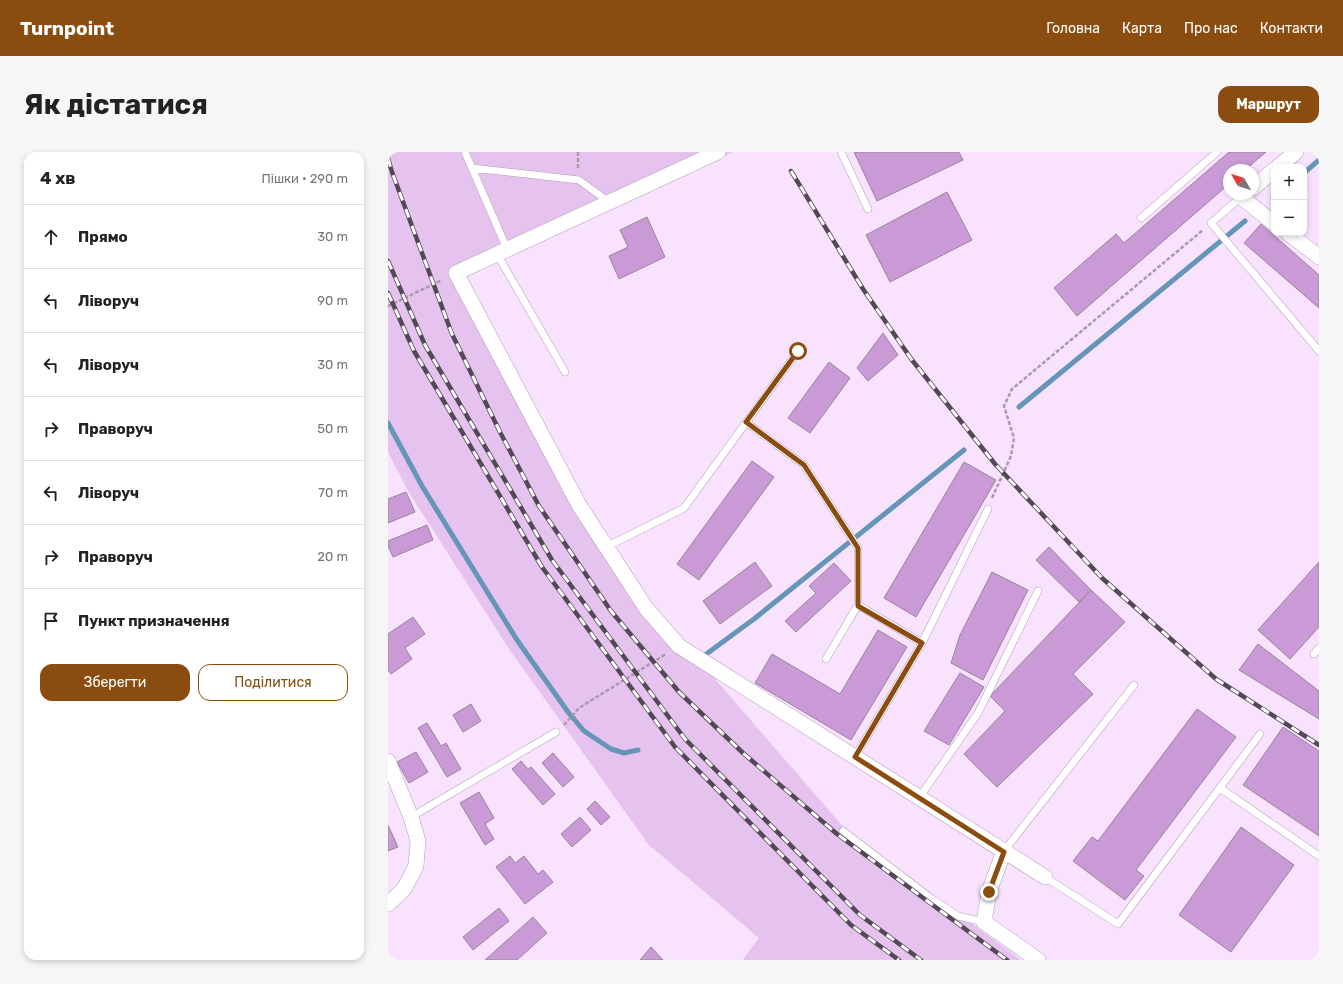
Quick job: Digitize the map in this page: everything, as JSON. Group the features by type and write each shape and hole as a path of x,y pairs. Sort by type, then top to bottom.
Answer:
{"street":[{"path":"718,152 456,273 579,505 646,608 679,646 1045,877"},
{"path":"1282,164 1296,152"},
{"path":"1259,183 1271,173"},
{"path":"1248,200 1271,220"},
{"path":"1292,236 1319,257"},
{"path":"388,762 411,817 418,841 416,866 404,889 388,904"},
{"path":"1004,852 989,892 984,922 1038,960"}],"lane":[{"path":"465,152 502,252 565,372"},
{"path":"841,152 868,209"},
{"path":"1141,218 1217,152"},
{"path":"472,168 579,180 609,202"},
{"path":"1238,200 1211,223 1319,350"},
{"path":"606,547 684,508 798,351"},
{"path":"746,422 804,465 858,548 858,606 826,659"},
{"path":"855,757 922,643 988,509"},
{"path":"919,798 978,713 1038,591"},
{"path":"858,606 922,643"},
{"path":"1004,852 1134,684"},
{"path":"411,817 556,732"},
{"path":"1045,877 1118,924 1260,734"},
{"path":"1220,788 1319,856"},
{"path":"843,831 932,899 958,916 984,922"}],"path":[{"path":"578,152 579,180"},
{"path":"988,509 1011,456 1014,438 1004,406 1012,389 1211,223"},
{"path":"388,306 456,273"},
{"path":"565,724 579,708 679,646"}],"shaded area":[{"path":"388,152 733,152 464,276 585,503 650,604 846,830 1021,960 745,960 743,959 759,938 648,844 507,646 408,491 388,452"}],"building":[{"path":"854,152 959,152 963,160 877,201"},
{"path":"1229,152 1266,152 1252,164 1223,164 1223,189 1077,316 1054,288 1116,234 1124,243"},
{"path":"947,192 972,240 890,282 866,235"},
{"path":"647,217 665,257 619,279 609,256 628,247 620,230"},
{"path":"1261,224 1271,233 1271,236 1275,236 1319,275 1319,308 1244,243"},
{"path":"883,333 898,355 868,381 857,368"},
{"path":"829,362 850,378 810,433 788,418"},
{"path":"752,461 774,477 699,580 677,564"},
{"path":"964,462 996,480 916,617 884,598"},
{"path":"406,492 415,512 388,523 388,499"},
{"path":"427,525 433,540 393,557 388,546 388,541"},
{"path":"1049,547 1091,590 1079,602 1036,560"},
{"path":"755,562 772,586 720,624 703,601"},
{"path":"1319,562 1319,627 1290,659 1258,630"},
{"path":"834,563 851,581 796,632 785,621 816,593 809,586"},
{"path":"992,572 1028,590 983,680 951,663 960,635"},
{"path":"1091,590 1125,622 1073,674 1093,694 997,787 964,754 1005,711 990,696"},
{"path":"413,617 425,634 405,648 412,659 391,674 388,670 388,634"},
{"path":"878,630 907,647 851,740 755,683 772,654 840,694"},
{"path":"1258,644 1319,691 1319,719 1239,670"},
{"path":"960,673 984,687 949,745 924,731"},
{"path":"471,704 481,721 463,732 453,715"},
{"path":"1197,709 1236,737 1136,870 1144,876 1125,900 1073,861 1092,837 1098,841"},
{"path":"427,723 441,746 446,743 461,769 447,777 418,728"},
{"path":"1283,727 1319,751 1319,836 1243,785"},
{"path":"416,752 428,772 409,783 397,762"},
{"path":"553,753 574,777 563,787 542,763"},
{"path":"521,761 528,769 531,767 555,794 543,805 512,769"},
{"path":"479,792 494,818 485,824 494,839 485,845 460,803"},
{"path":"595,801 610,817 601,825 587,809"},
{"path":"580,817 591,830 572,847 561,834"},
{"path":"388,825 398,847 388,851"},
{"path":"1241,827 1294,865 1231,952 1179,915"},
{"path":"510,856 515,863 524,856 538,874 543,870 553,882 525,904 496,867"},
{"path":"499,908 509,921 473,950 463,937"},
{"path":"533,917 547,933 517,960 485,960"},
{"path":"651,947 663,960 640,960"}],"waterway":[{"path":"1307,170 1319,160"},
{"path":"1019,407 1245,221"},
{"path":"388,423 422,486 517,640 568,712 584,731 611,749 624,753 638,750"},
{"path":"705,655 754,619 964,450"}],"railway":[{"path":"388,158 452,334 500,432 539,506 611,611 679,692 743,753 837,834 1007,960"},
{"path":"791,171 863,289 912,360 995,464 1102,578 1216,679 1319,745"},
{"path":"388,261 425,345 552,560 685,739 860,915 921,960"},
{"path":"388,293 414,351 542,567 675,747 851,925 899,960"}],"route":[{"path":"798,351 746,422 804,465 858,548 858,606 922,643 855,757 1004,852 989,892"}]}
